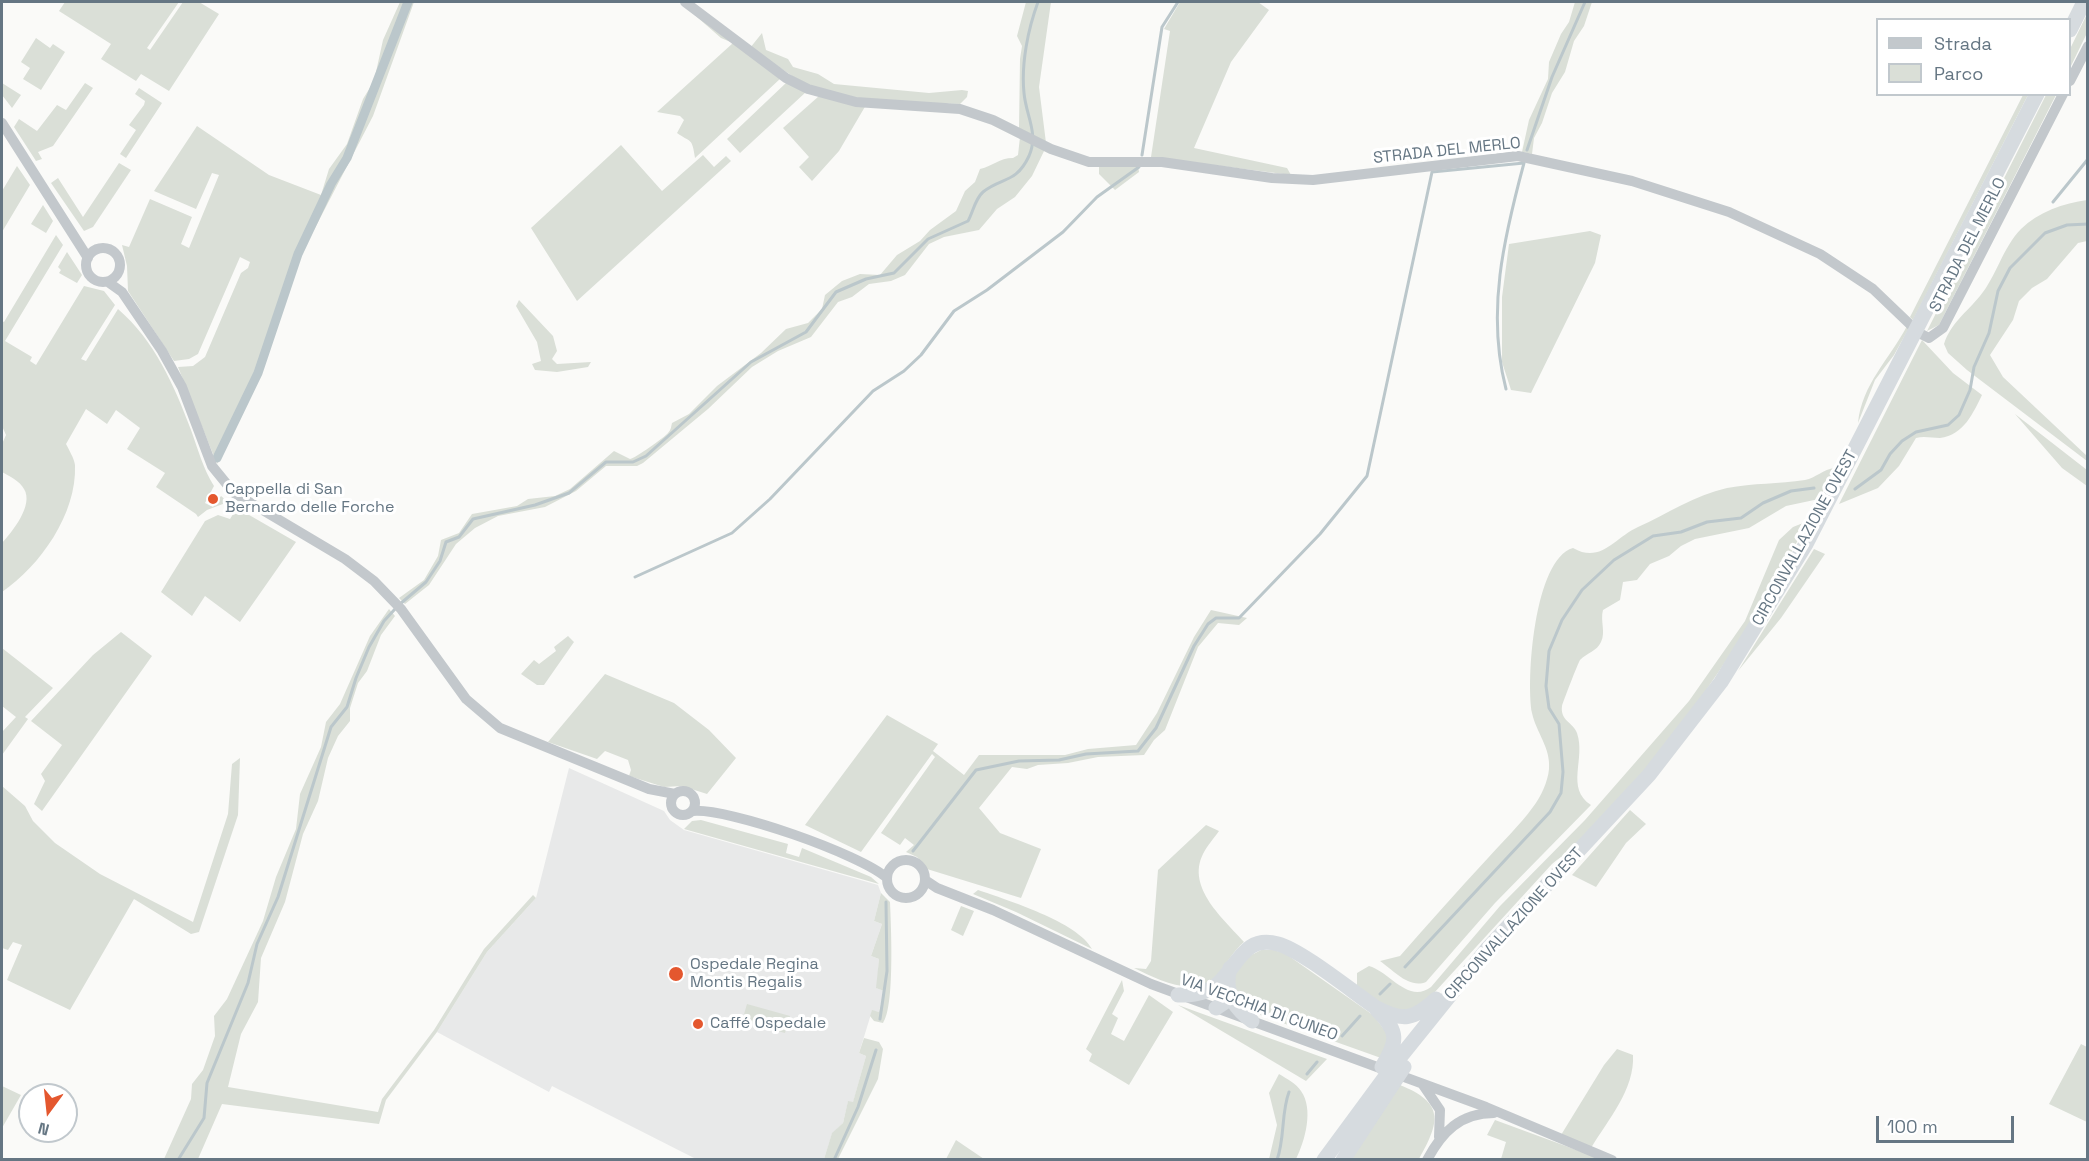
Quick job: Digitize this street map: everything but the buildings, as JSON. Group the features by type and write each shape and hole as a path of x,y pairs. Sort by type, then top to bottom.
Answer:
{"highway":[{"path":"2071,28 2084,2"},
{"name":"CIRCONVALLAZIONE OVEST","path":"1324,1160 1438,1009 1488,948 1607,822 1673,746 1741,652 1806,544 2036,96"},
{"path":"1178,995 1202,993 1213,987 1230,969 1239,955 1249,947 1259,943 1276,943 1291,949 1375,1007 1397,1017 1418,1015 1488,948"},
{"path":"1230,969 1227,981 1229,993 1235,1005 1252,1022"},
{"path":"1213,987 1215,1008 1225,1002 1229,993"},
{"path":"1346,1128 1394,1046 1392,1028 1375,1007"},
{"path":"1343,1160 1420,1041 1438,1009"}],"street":[{"name":"STRADA DEL MERLO","path":"686,2 786,78 808,89 856,102 950,106 984,116 1044,146 1089,162 1162,162 1298,180 1329,179 1511,156 1532,157 1675,194 1765,227 1853,274 1886,300 1919,333 1929,338 1942,328 2062,96"},
{"path":"2071,79 2088,46"},
{"path":"2,123 77,238 91,254"},
{"path":"104,248 115,253 120,263 113,278 97,282 90,277 86,266 91,254 104,248"},
{"name":"VIA VECCHIA DI CUNEO","path":"113,278 158,344 177,378 212,466 239,498 345,559 374,581 398,605 459,690 489,720 512,734 649,789 675,794 686,791 690,793 694,807"},
{"name":"VIA VECCHIA DI CUNEO","path":"649,789 681,815 694,807 713,812 796,836 866,864 887,878 892,892 901,897 912,897 923,885"},
{"path":"671,805 675,794"},
{"name":"VIA VECCHIA DI CUNEO","path":"866,864 892,867 898,862 913,862 919,866 923,885"},
{"path":"887,878 892,867"},
{"name":"VIA VECCHIA DI CUNEO","path":"923,885 993,910 1178,995 1459,1097 1612,1160"},
{"path":"1421,1083 1433,1096 1441,1115"},
{"path":"1439,1137 1441,1115 1448,1103 1459,1097"},
{"path":"1456,1122 1459,1097"},
{"path":"1427,1160 1439,1137 1456,1122 1478,1114 1500,1113"}],"shaded area":[{"name":"Ospedale Regina Montis Regalis","path":"569,768 664,811 670,820 684,830 878,885 881,893 874,921 882,924 871,956 879,959 877,988 884,991 879,1012 872,1011 859,1053 866,1056 853,1103 848,1102 843,1123 832,1134 824,1159 696,1159 552,1086 549,1092 437,1032 487,952 536,898"}],"green space":[{"path":"65,2 179,2 147,48 150,50 183,2 199,2 219,14 169,91 141,74 136,81 101,59 111,44 59,11"},
{"path":"400,2 414,2 373,116 301,255 260,376 217,464 178,367 193,366 205,357 241,273 248,268 250,262 240,257 198,354 189,359 174,361 128,291 127,266 122,245 129,247 150,199 192,217 181,244 189,248 219,175 212,173 196,209 154,191 197,126 269,175 321,195 329,169 347,144 363,99 374,81 383,40"},
{"path":"1026,2 1051,2 1039,87 1046,143 1019,129 1022,46 1017,36"},
{"path":"1180,2 1258,2 1269,10 1231,62 1194,148 1287,168 1291,175 1151,157 1170,31 1164,29"},
{"path":"1575,2 1592,2 1584,26 1574,41 1565,72 1552,93 1542,123 1534,138 1532,154 1522,152 1529,120 1548,79 1549,62 1569,22"},
{"path":"681,3 781,78 695,158 692,143 677,133 684,120 680,116 657,112 733,43 721,38"},
{"path":"2087,14 2087,33 2071,66 2071,47"},
{"path":"762,33 766,50 788,59 793,67 818,74 834,84 929,93 962,90 968,91 967,97 960,104 862,100 806,85 750,48"},
{"path":"36,38 50,48 53,44 65,52 41,90 23,79 30,68 21,62"},
{"path":"787,82 806,92 740,153 727,139"},
{"path":"2,83 21,95 12,108 2,95"},
{"path":"85,83 93,88 53,146 38,152 42,159 36,161 14,127 19,119 37,131 57,105 66,110"},
{"path":"139,88 162,103 126,158 120,154 136,130 129,125 145,101 135,94"},
{"path":"819,96 866,105 839,151 812,181 799,167 809,157 783,128"},
{"path":"2022,96 2027,96 1913,320 1910,317"},
{"path":"2045,96 2055,96 1939,325 1927,331"},
{"path":"1020,137 1045,149 1032,176 1015,197 997,209 979,230 944,237 929,244 905,275 891,281 869,284 852,297 838,302 811,337 778,351 752,367 708,409 643,463 637,466 606,466 576,491 545,507 498,516 475,528 456,544 429,585 405,604 399,598 424,580 438,556 441,540 459,533 472,514 517,506 528,499 555,496 570,489 614,451 630,459 656,443 669,432 672,423 689,414 717,386 761,353 786,329 808,323 822,309 825,295 842,281 860,274 880,275 897,255 920,241 930,230 956,211 965,191 975,182 980,169 1018,155"},
{"path":"621,145 662,191 703,155 714,167 726,156 731,161 577,301 531,228"},
{"path":"119,163 131,170 93,227 84,231 51,183 58,178 83,217"},
{"path":"1138,165 1139,172 1115,190 1099,174 1099,167"},
{"path":"17,166 30,185 2,232 2,191"},
{"path":"2087,200 2087,241 2078,243 2047,279 2032,288 2019,301 2013,320 1990,355 2003,377 2087,456 2087,461 1967,370 1948,353 1944,344 1955,324 1986,288 2009,244 2021,229 2052,209"},
{"path":"43,205 53,221 46,233 31,224"},
{"path":"1590,231 1601,235 1595,263 1531,393 1511,390 1502,362 1502,297 1509,244"},
{"path":"56,235 63,245 5,341 32,357 30,361 36,365 84,286 104,291 115,305 81,359 86,361 118,309 153,349 178,397 214,486 205,503 213,507 221,496 228,502 207,510 198,517 156,487 165,473 127,449 140,428 116,410 107,424 86,409 66,444 75,465 70,502 63,520 54,537 30,568 2,592 2,543 24,510 26,495 20,484 2,472 2,444 6,435 2,426 2,321 4,322"},
{"path":"67,252 82,275 77,283 59,273 61,270 58,267"},
{"path":"519,300 553,336 557,351 552,359 557,364 591,362 588,367 557,372 535,370 532,364 541,361 537,342 516,306"},
{"path":"1907,326 1909,328 1894,355 1875,380 1858,423 1865,396 1871,384"},
{"path":"1922,340 1953,373 1982,395 1979,402 1967,422 1955,433 1940,438 1916,438 1899,466 1878,488 1839,504"},
{"path":"2015,414 2087,470 2087,486 2062,468"},
{"path":"1835,468 1819,499 1786,506 1749,528 1695,539 1681,546 1669,556 1650,564 1637,580 1623,582 1620,600 1603,610 1601,642 1597,648 1580,660 1562,706 1563,715 1577,733 1579,790 1583,798 1591,805 1495,903 1426,982 1407,981 1380,961 1400,956 1523,820 1544,789 1549,761 1546,747 1532,713 1530,675 1541,596 1549,574 1560,557 1573,548 1592,553 1600,551 1638,527 1715,491 1737,486 1805,480"},
{"path":"237,508 296,542 240,622 205,596 192,616 161,592 205,521 218,515 230,519"},
{"path":"1808,521 1733,650 1705,692 1644,771 1574,847 1552,864 1423,1005 1404,1011 1396,1010 1381,1003 1357,986 1357,973 1369,966 1415,992 1431,987 1500,906 1585,820 1689,701 1745,621 1779,540 1793,527"},
{"path":"1814,549 1825,554 1781,618 1738,671"},
{"path":"389,609 395,616 381,635 367,671 358,683 350,708 350,721 338,736 328,758 318,801 303,834 285,902 261,958 258,1002 241,1034 228,1087 378,1112 382,1099 434,1030 484,949 533,895 536,898 487,952 437,1032 386,1100 379,1124 222,1104 198,1159 164,1159 191,1099 192,1084 203,1070 215,1036 214,1016 227,999 263,921 276,877 296,829 300,794 321,747 326,722 340,704 370,636"},
{"path":"1211,610 1247,618 1239,625 1218,623 1198,647 1165,730 1154,740 1144,755 1098,757 1068,763 1038,765 1027,769 1012,767 979,808 1000,833 1041,849 1021,898 927,869 917,857 906,852 914,845 905,838 900,845 881,833 935,757 932,754 861,852 805,825 887,715 938,744 933,751 964,775 979,755 1065,755 1088,749 1136,745 1157,713 1194,637"},
{"path":"121,632 152,656 42,811 34,804 45,781 41,774 62,745 31,721 93,655"},
{"path":"568,636 574,642 544,685 537,685 521,674 534,660 539,664 556,651 554,647"},
{"path":"2,648 53,688 25,717 28,719 2,755 2,732 16,717 2,706"},
{"path":"605,674 674,703 709,730 736,758 707,794 682,786 664,787 629,776 631,770 628,760 605,751 597,759 548,742"},
{"path":"240,758 238,815 199,932 191,934 134,899 70,1010 7,980 22,945 13,942 8,950 2,948 2,786 25,806 33,821 55,843 100,874 193,922 228,814 232,764"},
{"path":"1630,810 1646,824 1626,843 1596,887 1572,875"},
{"path":"701,820 788,844 786,853 799,857 802,848 871,877 879,884 684,829 692,821"},
{"path":"1206,825 1219,831 1203,854 1199,867 1199,879 1210,902 1244,942 1217,975 1208,982 1198,986 1177,985 1154,978 1134,968 1146,969 1151,961 1158,870"},
{"path":"978,890 1057,921 1084,939 1092,949 973,894"},
{"path":"881,893 890,902 891,946 891,984 887,1014 883,1023 874,1021 870,1016 872,1010 879,1012 884,991 876,988 879,959 871,956 882,924 874,921"},
{"path":"961,906 974,911 963,936 951,930"},
{"path":"1261,950 1274,950 1286,954 1373,1015 1390,1037 1381,1058 1249,1011 1239,1001 1233,979 1242,960"},
{"path":"1122,980 1124,991 1112,1014 1118,1018 1111,1034 1124,1041 1149,995 1173,1012 1129,1085 1089,1061 1092,1054 1086,1049"},
{"path":"747,1004 790,1016 785,1033 742,1021"},
{"path":"1178,1005 1327,1059 1306,1081"},
{"path":"864,1038 879,1042 883,1049 878,1079 838,1159 824,1159 832,1133 843,1123 848,1101 853,1102 866,1056 859,1053"},
{"path":"2081,1044 2087,1047 2087,1122 2049,1104"},
{"path":"1617,1049 1633,1055 1630,1080 1619,1104 1591,1148 1561,1135 1604,1065"},
{"path":"1279,1074 1299,1088 1307,1107 1307,1125 1296,1159 1269,1159 1277,1125 1269,1093"},
{"path":"1400,1085 1425,1099 1434,1115 1431,1134 1419,1159 1351,1160"},
{"path":"2,1086 18,1094 18,1100 2,1128"},
{"path":"1495,1120 1601,1159 1501,1159 1506,1142 1487,1135"},
{"path":"956,1140 984,1159 946,1159"}],"waterway":[{"path":"217,458 258,373 298,254 331,184 347,158 408,2"},
{"path":"400,604 426,582 440,561 446,542 459,537 473,519 535,505 569,493 606,462 633,462 646,456 751,362 806,332 836,292 866,279 894,273 928,239 968,221 980,195 1019,171 1032,148 1032,132 1024,93 1024,59 1028,35 1038,2"},
{"path":"1142,155 1162,27 1178,2"},
{"path":"1527,150 1552,77 1585,2"},
{"path":"2053,202 2088,159"},
{"path":"913,851 976,770 1019,761 1059,760 1086,754 1138,751 1156,728 1194,646 1208,624 1216,618 1239,618 1320,534 1367,476 1432,172 1524,163 1510,219 1500,275 1498,332 1500,360 1506,389"},
{"path":"635,577 732,533 770,499 873,391 904,371 921,355 954,311 987,290 1063,232 1097,197 1139,167"},
{"path":"1855,489 1881,470 1890,454 1902,441 1916,432 1948,425 1959,415 1970,390 1974,367 1989,333 1998,291 2010,268 2045,233 2067,225 2088,224"},
{"path":"1405,967 1550,812 1561,793 1563,772 1559,724 1549,708 1546,686 1549,651 1562,620 1582,590 1614,560 1653,536 1681,532 1707,522 1741,518 1763,503 1791,491 1814,488"},
{"path":"178,1160 204,1118 207,1083 248,983 257,944 278,897 331,727 347,707 369,647 384,621 395,609"},
{"path":"880,1019 887,971 886,902"},
{"path":"1380,994 1390,984"},
{"path":"1342,1036 1360,1016"},
{"path":"834,1160 858,1107 876,1050"},
{"path":"1307,1074 1317,1062"},
{"path":"1277,1160 1289,1092"}],"place":[{"name":"Cappella di San Bernardo delle Forche","path":"213,499"},
{"name":"Ospedale Regina Montis Regalis","path":"676,974"},
{"name":"Caffé Ospedale","path":"698,1024"}]}
